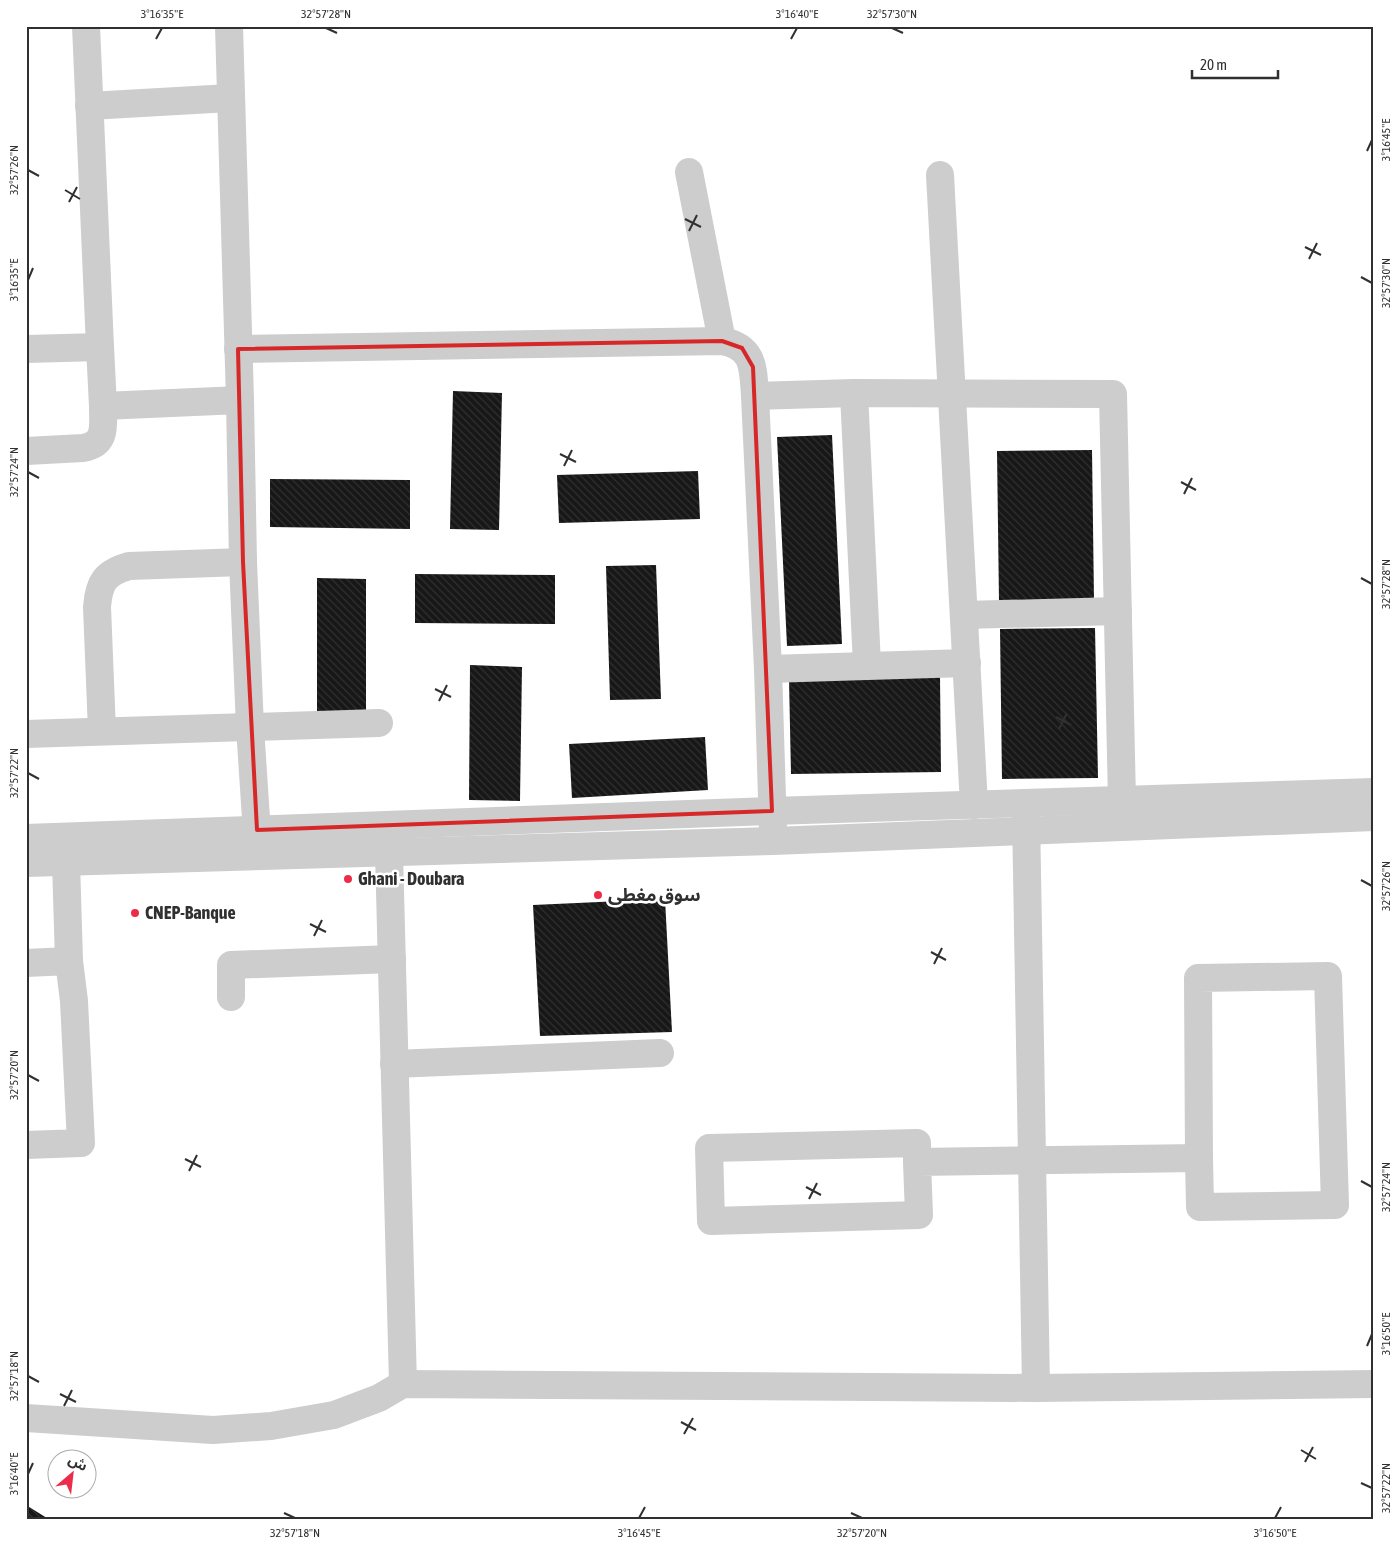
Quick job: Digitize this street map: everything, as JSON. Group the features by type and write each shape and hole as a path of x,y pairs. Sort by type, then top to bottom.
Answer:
{"street":[{"path":"26,451 90,447 101,438 103,430 86,26"},
{"path":"229,26 243,562 250,727 258,843"},
{"path":"89,106 230,98"},
{"path":"689,172 722,341"},
{"path":"940,175 974,805"},
{"path":"238,349 722,341 742,348 750,358 755,396 768,668 773,841"},
{"path":"26,349 100,347"},
{"path":"755,396 854,393 1113,394 1122,801"},
{"path":"854,393 867,665"},
{"path":"103,406 240,400"},
{"path":"102,731 97,607 98,592 105,578 115,570 129,566 243,562"},
{"path":"964,616 1118,611"},
{"path":"768,668 967,663"},
{"path":"26,734 379,723"},
{"path":"26,863 66,862 258,843 772,811 1374,792"},
{"path":"1026,804 1036,1388"},
{"path":"26,838 258,843 389,853 1027,832 1374,817"},
{"path":"389,853 403,1384"},
{"path":"26,1144 80,1143 66,862"},
{"path":"231,997 230,965 392,959"},
{"path":"26,963 70,961"},
{"path":"1328,976 1335,1205 1200,1207 1199,1158 1198,978 1328,976"},
{"path":"394,1064 660,1053"},
{"path":"917,1142 917,1162 919,1215 711,1221 709,1148 917,1142"},
{"path":"917,1162 1199,1158"},
{"path":"26,1418 213,1430 271,1426 334,1415 379,1398 403,1384 1036,1388 1374,1384"}],"highlighted area":[{"path":"722,341 742,348 753,367 772,811 257,830 243,562 238,349"}],"building":[{"path":"453,391 502,393 499,530 450,529"},
{"path":"832,435 842,644 787,646 777,437"},
{"path":"1092,450 1094,600 999,601 997,451"},
{"path":"698,471 700,519 559,523 557,475"},
{"path":"270,479 410,480 410,529 270,527"},
{"path":"656,565 661,699 610,700 606,566"},
{"path":"415,574 555,575 555,624 415,623"},
{"path":"317,578 366,579 366,714 317,714"},
{"path":"1095,628 1098,778 1002,779 1000,629"},
{"path":"470,665 522,667 520,801 469,800"},
{"path":"940,676 941,772 791,774 789,679"},
{"path":"705,737 708,790 572,798 569,744"},
{"path":"665,899 672,1032 540,1036 533,905"},
{"path":"26,1505 50,1520 26,1520"}],"place":[{"name":"Ghani - Doubara","path":"348,879"},
{"name":"سوق مغطى","path":"598,895"},
{"name":"CNEP-Banque","path":"135,913"}]}
